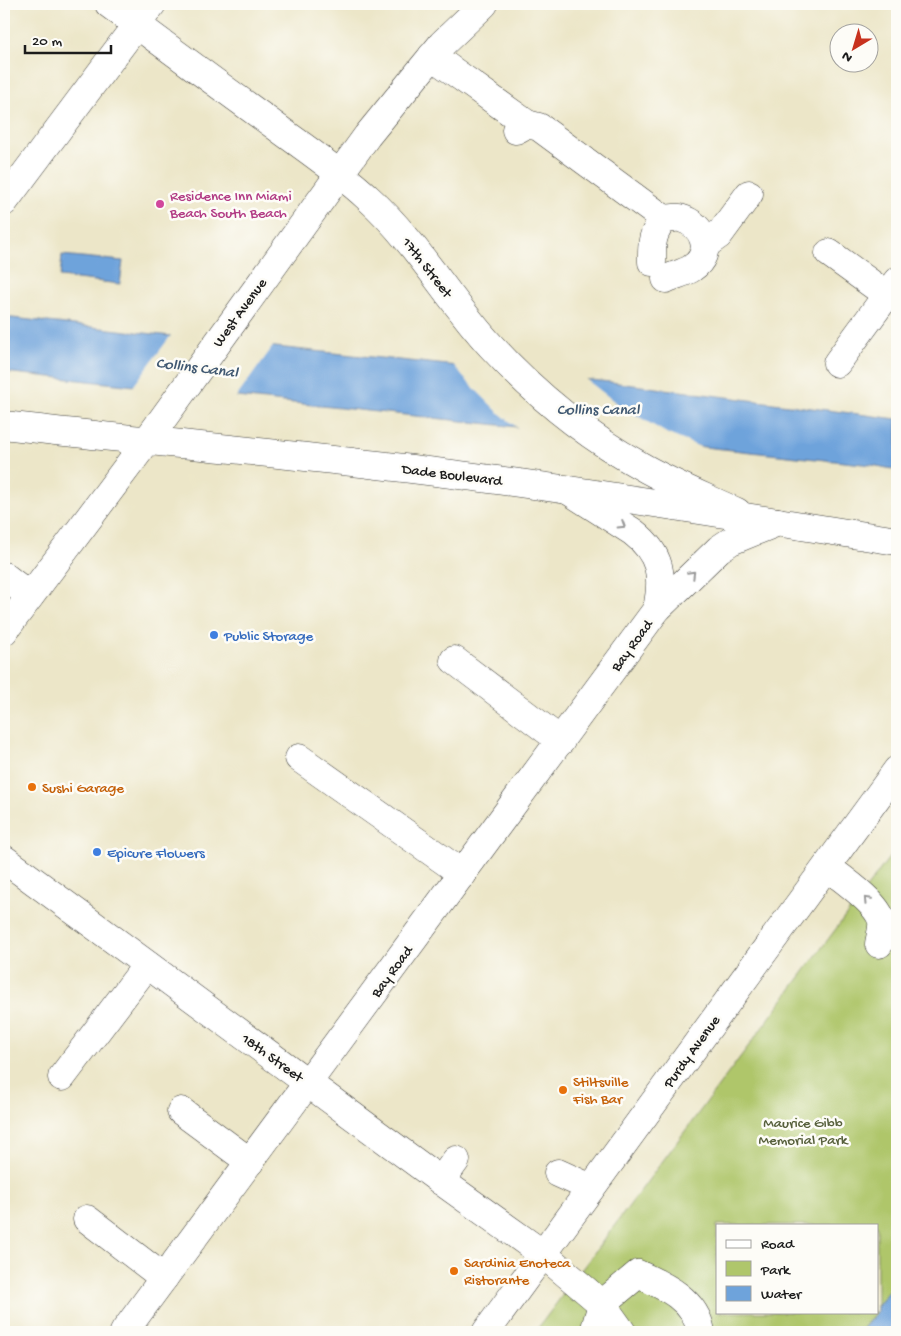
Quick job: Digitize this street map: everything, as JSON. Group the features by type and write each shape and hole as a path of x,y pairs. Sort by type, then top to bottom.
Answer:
{"street":[{"name":"17th Street","path":"109,4 144,14 385,213 490,345 550,403 599,440 662,478 751,518"},
{"name":"West Avenue","path":"437,50 464,4"},
{"name":"West Avenue","path":"4,631 146,442 367,136 437,50 484,4"},
{"path":"4,202 144,14"},
{"path":"437,50 521,127 539,127 664,219 678,218 691,222 702,232 705,245 702,257 692,268 659,270 652,239 656,229 664,219"},
{"path":"705,245 719,235 749,194"},
{"path":"829,253 892,288 837,362"},
{"name":"Dade Boulevard","path":"4,426 378,465 566,489 897,541"},
{"name":"Bay Road","path":"566,489 633,532 652,550 660,572 661,588 657,609"},
{"name":"Bay Road","path":"124,1332 657,609 718,549 731,541 778,522"},
{"path":"4,576 30,596"},
{"path":"454,660 561,741"},
{"path":"299,758 463,874"},
{"name":"Purdy Avenue","path":"486,1332 897,770"},
{"name":"18th Street","path":"4,859 308,1083 449,1171 602,1304 622,1332"},
{"path":"826,867 859,892 878,913 882,921 879,944"},
{"path":"62,1077 147,965"},
{"path":"181,1111 250,1162"},
{"path":"558,1172 591,1188"},
{"path":"87,1219 164,1278"},
{"path":"594,1332 602,1304 638,1274 661,1285 684,1300 699,1321 701,1332"}],"green space":[{"name":"Maurice Gibb Memorial Park","path":"897,847 897,1281 878,1306 878,1224 716,1224 716,1314 874,1314 860,1332 535,1332"}],"water":[{"path":"62,255 123,261 120,284 60,277"},
{"name":"Collins Canal","path":"4,317 610,382 897,419 897,470 872,465 4,372"},
{"path":"897,1281 897,1332 860,1332 875,1314 878,1314 878,1306"}],"pier":[{"path":"172,334 274,345 235,399 132,388"},
{"path":"452,363 583,377 619,405 668,434 708,450 520,430 498,412 463,377"}],"place":[{"name":"Residence Inn Miami Beach South Beach","path":"160,204"},
{"name":"Public Storage","path":"214,635"},
{"name":"Sushi Garage","path":"32,787"},
{"name":"Epicure Flowers","path":"97,852"},
{"name":"Stiltsville Fish Bar","path":"563,1090"},
{"name":"Sardinia Enoteca Ristorante","path":"454,1271"}]}
